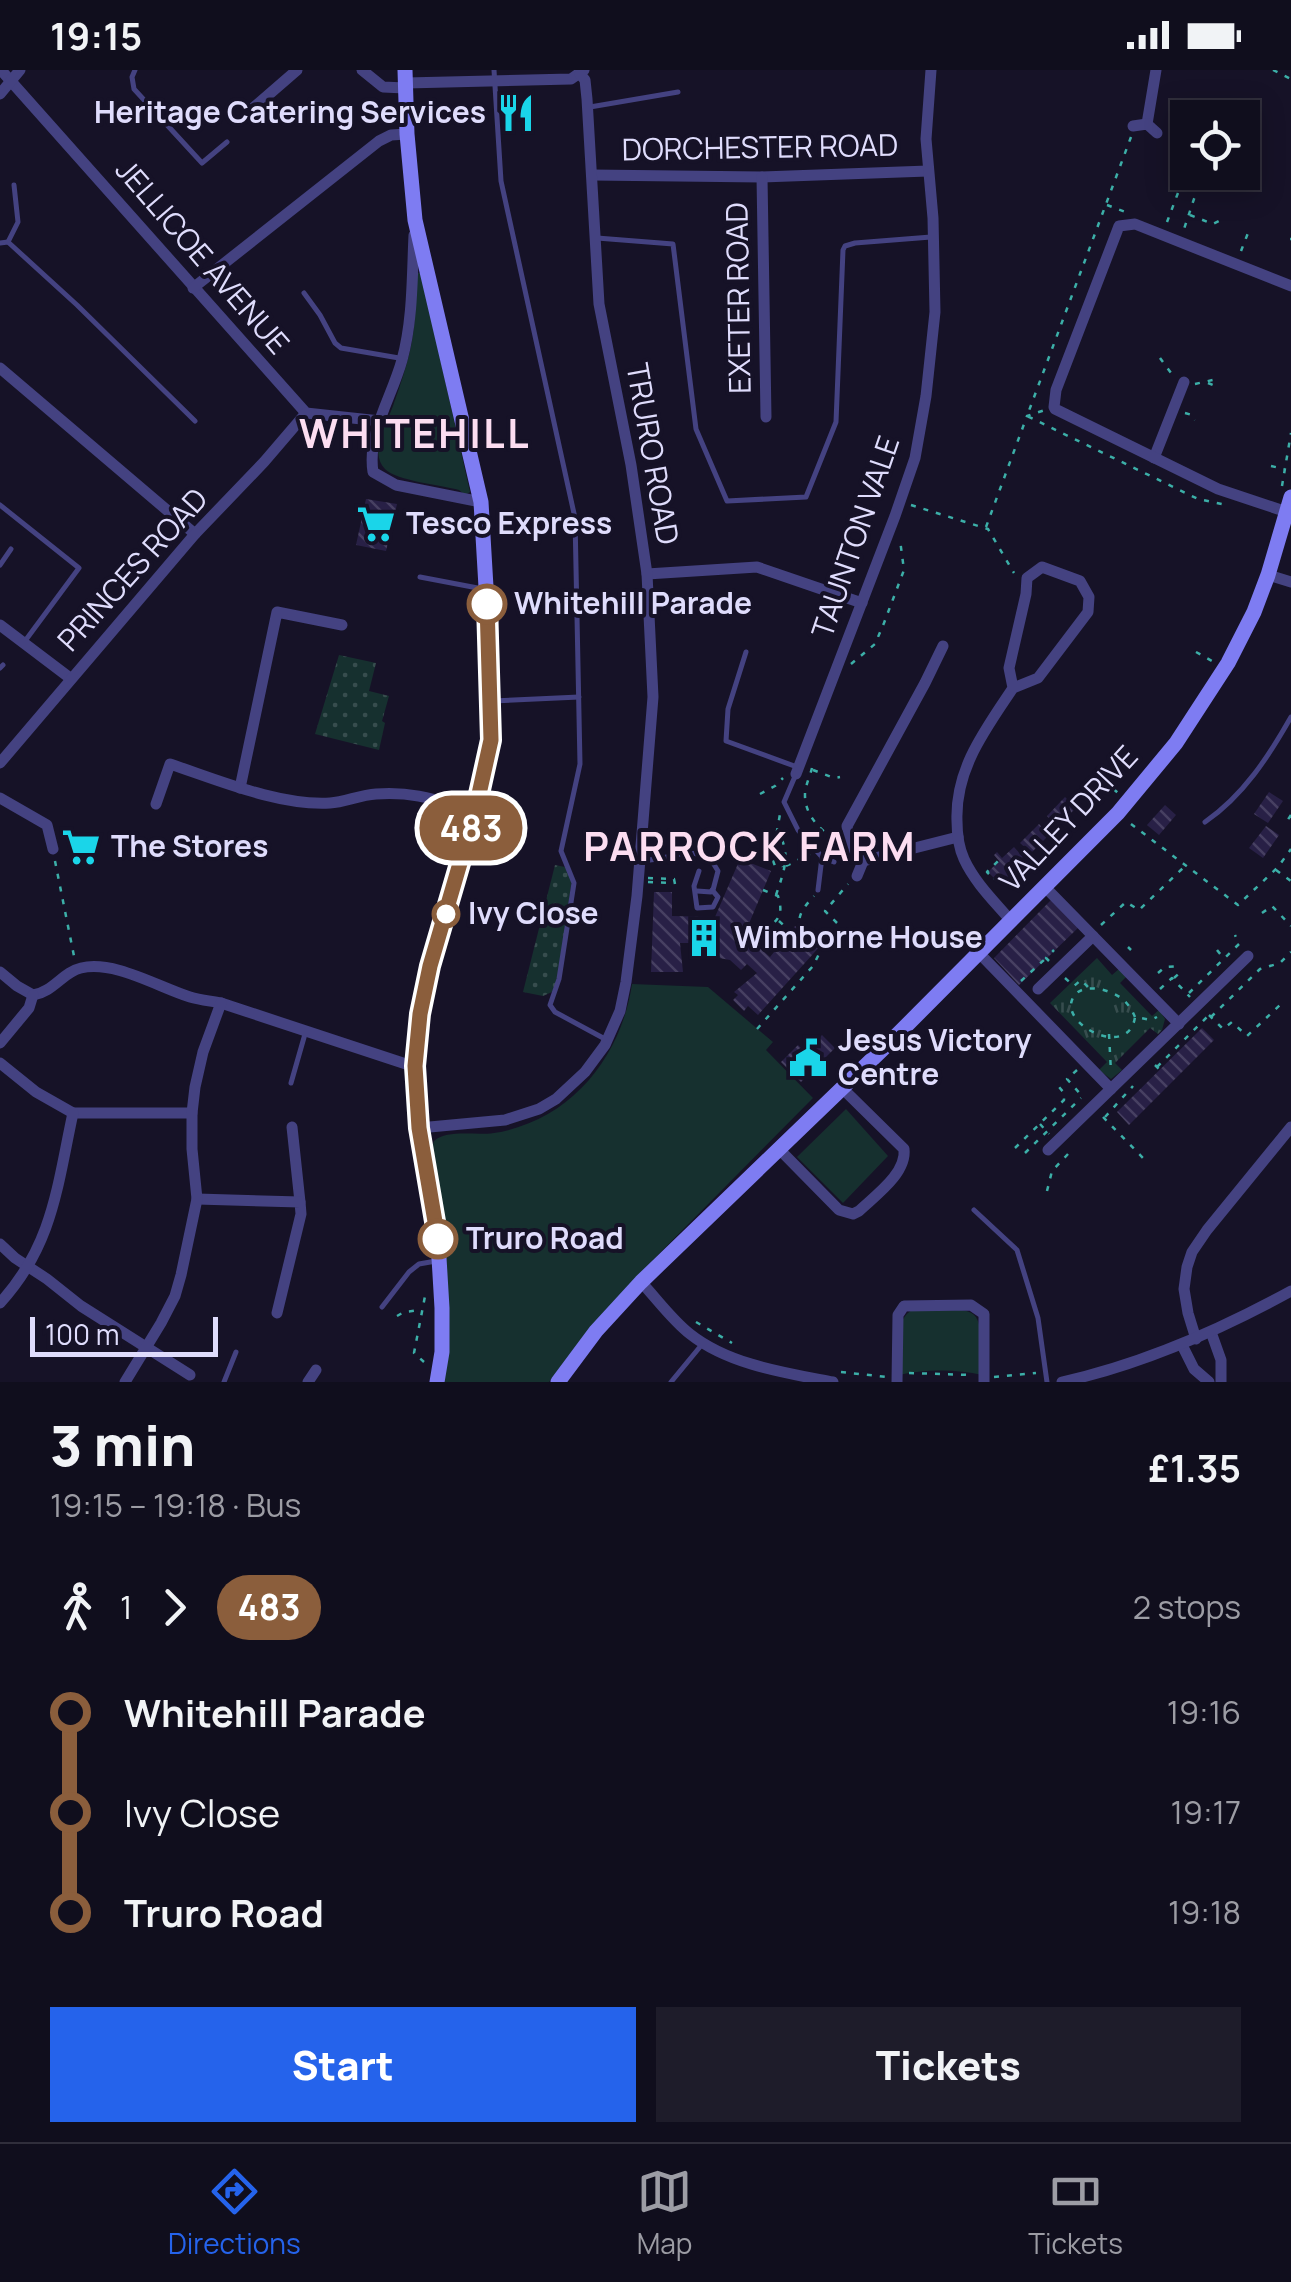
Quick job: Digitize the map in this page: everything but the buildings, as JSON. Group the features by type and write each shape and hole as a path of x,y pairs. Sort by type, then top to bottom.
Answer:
{"street":[{"path":"252,109 296,70"},
{"path":"362,70 383,87 406,80 494,76 573,79 582,72"},
{"name":"TAUNTON VALE","path":"797,772 900,501 914,458 926,396 936,312 926,139 931,70"},
{"path":"1133,129 1152,129 1156,70"},
{"name":"TRURO ROAD","path":"419,1128 505,1120 539,1109 573,1085 592,1064 620,1010 626,982 653,697 647,574 632,465 599,304 588,108 582,72"},
{"path":"0,94 10,73"},
{"name":"JELLICOE AVENUE","path":"10,73 193,288 306,413"},
{"path":"406,80 416,220 481,502 491,740 475,812 430,966 415,1066 419,1128 439,1261 442,1308 436,1382"},
{"path":"193,288 379,142 392,135 407,134"},
{"name":"DORCHESTER ROAD","path":"592,175 762,178 928,170"},
{"name":"EXETER ROAD","path":"762,178 766,417"},
{"path":"416,220 402,359 370,453 373,472 396,485 481,502"},
{"path":"1284,506 1224,492 1054,406 1056,390 1119,226 1135,224 1291,286"},
{"path":"0,368 194,534"},
{"path":"1154,458 1184,382"},
{"path":"306,413 380,421"},
{"name":"PRINCES ROAD","path":"0,762 194,534 306,413"},
{"name":"VALLEY DRIVE","path":"558,1382 596,1331 641,1282 1118,814 1176,743 1234,652 1268,575 1284,506"},
{"path":"1012,921 982,888 964,859 956,801 965,766 1013,688 1038,678 1088,612 1089,597 1080,581 1042,567 1027,578 1009,668 1013,688"},
{"path":"647,574 757,568 862,603"},
{"path":"1268,575 1291,582"},
{"path":"240,788 277,612 342,625"},
{"path":"0,626 70,678"},
{"path":"855,877 856,852 848,821 943,646"},
{"path":"156,804 170,764 282,798 330,803 372,794 413,793 475,812"},
{"path":"0,798 47,825 53,850"},
{"path":"856,852 958,837"},
{"path":"1046,887 1094,932 1179,1024"},
{"path":"1038,989 1094,932"},
{"path":"979,953 1111,1089"},
{"path":"1048,1150 1248,956"},
{"path":"0,972 33,995 44,994 77,969 111,968 193,998 221,1003 415,1066"},
{"path":"0,1043 29,1008 33,995"},
{"path":"125,1382 175,1296 188,1251 196,1199 192,1113 203,1052 221,1003"},
{"path":"0,1063 36,1092 73,1113 192,1113"},
{"path":"779,1149 839,1210 854,1214 859,1211 902,1168 906,1156 904,1148 842,1088"},
{"path":"0,1303 28,1267 48,1224 73,1113"},
{"path":"277,1313 301,1214 292,1127"},
{"path":"1196,1339 1184,1289 1192,1252 1291,1128"},
{"path":"196,1199 300,1202"},
{"path":"0,1244 81,1306 190,1375"},
{"path":"641,1282 691,1335 768,1376 833,1376"},
{"path":"1062,1382 1102,1374 1196,1339 1291,1291"},
{"path":"897,1380 898,1315 904,1306 971,1305 984,1314 984,1380"},
{"path":"1211,1332 1221,1360 1221,1382"},
{"path":"1182,1344 1194,1370 1209,1382"},
{"path":"308,1382 316,1370"}],"lane":[{"path":"136,70 132,78 134,89 202,164 227,142"},
{"path":"494,76 501,181 576,518 580,764 562,851 574,884 559,979 550,1005 555,1012 607,1040"},
{"path":"588,108 678,92"},
{"path":"14,186 18,222 14,233 4,242 77,305 195,421"},
{"path":"596,238 673,244 696,429 727,501 806,497 836,422 845,246 934,237"},
{"path":"304,293 342,348 402,359"},
{"path":"0,506 79,568 24,643"},
{"path":"0,565 12,549"},
{"path":"420,577 486,590"},
{"path":"746,652 728,709 726,741 797,772 784,800 789,814 822,857 834,862"},
{"path":"490,701 579,697"},
{"path":"1206,822 1258,769 1291,717"},
{"path":"640,860 688,852 705,856 713,860 718,871 712,890"},
{"path":"818,890 822,857"},
{"path":"699,871 694,884 697,908 711,908 718,897 712,890"},
{"path":"696,891 712,890"},
{"path":"291,1083 306,1031"},
{"path":"974,1210 1017,1250 1038,1318 1047,1382"},
{"path":"382,1308 409,1272 419,1264 439,1261"},
{"path":"671,1382 704,1342"},
{"path":"224,1382 236,1352"}],"path":[{"path":"1272,70 1291,79"},
{"path":"985,528 1133,129"},
{"path":"1165,228 1179,190"},
{"path":"1182,234 1198,190"},
{"path":"1189,215 1213,224 1219,221"},
{"path":"1240,255 1248,233"},
{"path":"1066,312 1072,314"},
{"path":"1160,358 1175,378 1184,382 1217,380"},
{"path":"1207,382 1220,388"},
{"path":"1027,416 1042,411"},
{"path":"1183,412 1195,420"},
{"path":"1027,416 1134,464 1198,499 1230,505"},
{"path":"1284,506 1275,500 1281,491 1291,434"},
{"path":"1271,466 1285,469"},
{"path":"900,501 988,529 1026,594"},
{"path":"849,663 853,664 875,644 900,582 904,569 897,538"},
{"path":"1196,652 1213,663 1218,654"},
{"path":"1112,770 1104,780 1118,793"},
{"path":"782,786 797,772"},
{"path":"760,794 797,772 840,777"},
{"path":"810,777 805,796 811,817 827,834 856,852"},
{"path":"1112,800 1122,788"},
{"path":"770,926 782,910 776,895 786,847 777,830 777,808"},
{"path":"1291,815 1287,821 1291,825"},
{"path":"1126,820 1239,906 1276,870 1291,849"},
{"path":"741,860 743,854 761,847 770,866 775,866 767,845 772,843 784,867"},
{"path":"53,850 77,969"},
{"path":"784,867 806,856"},
{"path":"989,874 996,859"},
{"path":"1094,932 1126,902 1139,910 1184,866"},
{"path":"1276,870 1291,881"},
{"path":"653,872 646,881 672,884"},
{"path":"994,880 1000,875"},
{"path":"837,923 824,911 855,877"},
{"path":"763,890 776,895"},
{"path":"757,1029 813,966 822,948 804,930 799,917 818,890"},
{"path":"1262,913 1272,906 1291,926"},
{"path":"778,920 790,931"},
{"path":"1188,994 1240,944 1234,935"},
{"path":"1216,950 1224,959"},
{"path":"1157,1067 1260,968 1280,963 1291,952"},
{"path":"1014,988 1046,958"},
{"path":"1165,967 1181,968 1172,979 1160,971 1165,967"},
{"path":"1073,986 1082,980 1088,989"},
{"path":"1088,989 1105,990 1120,997 1135,1017 1128,1033 1109,1035 1086,1028 1072,1013 1074,996 1088,989"},
{"path":"1200,1003 1223,1030 1232,1022 1248,1036 1280,1005"},
{"path":"1135,1017 1153,1020 1166,1010"},
{"path":"1109,1035 1111,1089"},
{"path":"1015,1148 1064,1100 1064,1093 1058,1088 1085,1062"},
{"path":"1025,1153 1083,1096 1067,1080"},
{"path":"1093,1107 1143,1158"},
{"path":"1040,1124 1047,1132"},
{"path":"1047,1192 1052,1170 1066,1152 1074,1159"},
{"path":"440,1281 428,1282 414,1353 422,1362 440,1364"},
{"path":"397,1316 422,1310"},
{"path":"693,1320 734,1344"},
{"path":"833,1376 897,1380 910,1373 968,1374 984,1380 1045,1371"}],"green space":[{"path":"417,273 421,273 470,492 465,495 459,490 391,473 378,454 410,351"},
{"path":"339,655 376,663 369,691 389,696 379,750 315,734"},
{"path":"555,865 565,867 572,879 557,981 552,992 543,996 523,992"},
{"path":"1097,958 1112,975 1119,969 1127,976 1120,983 1152,1016 1159,1010 1165,1019 1158,1034 1150,1028 1115,1063 1122,1070 1111,1079 1099,1070 1107,1062 1050,1003"},
{"path":"632,984 708,987 773,1042 766,1050 813,1098 591,1326 549,1382 444,1382 447,1266 431,1151 434,1141 447,1135 494,1133 521,1126 568,1100 604,1060 626,1011"},
{"path":"846,1109 888,1156 843,1203 797,1157"},
{"path":"914,1309 955,1309 974,1315 981,1334 982,1375 940,1370 899,1375 900,1329"}],"bus line":[{"name":"483","path":"438,1239 419,1128 415,1066 430,966 475,812 491,740 487,604"}],"place":[{"name":"Heritage Catering Services","path":"516,113"},
{"name":"Tesco Express","path":"376,524"},
{"name":"Whitehill Parade","path":"487,604"},
{"name":"The Stores","path":"81,847"},
{"name":"Ivy Close","path":"446,914"},
{"name":"Wimborne House","path":"704,938"},
{"name":"Jesus Victory Centre","path":"808,1058"},
{"name":"Truro Road","path":"438,1239"}],"district":[{"name":"WHITEHILL","path":"415,434"},
{"name":"PARROCK FARM","path":"750,847"}]}
